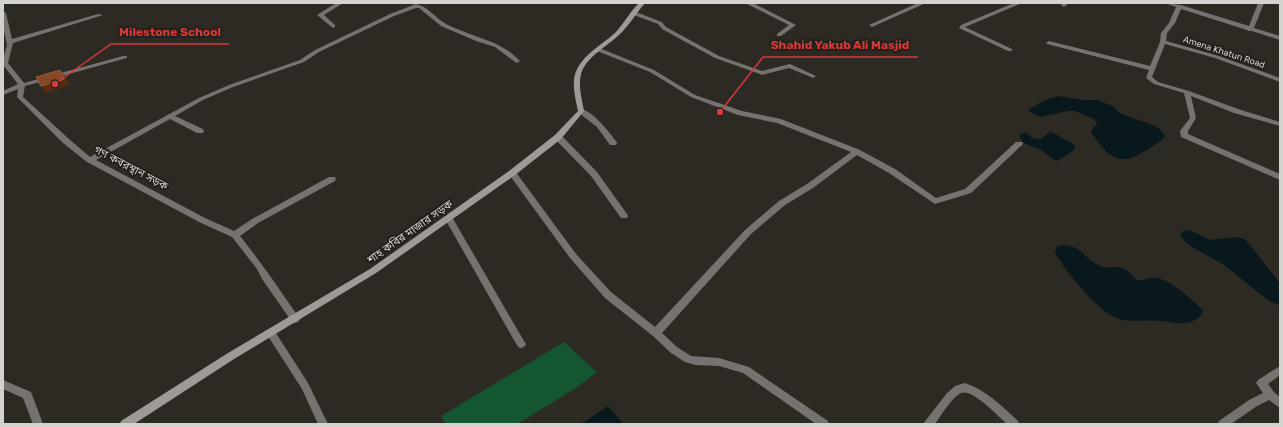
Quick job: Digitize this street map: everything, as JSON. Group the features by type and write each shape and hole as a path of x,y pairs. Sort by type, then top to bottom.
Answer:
{"main road":[{"path":"581,111 578,95 578,76 580,68 587,59 620,30 642,3"},
{"name":"শাহ কবির মাজার সড়ক","path":"125,424 225,360 374,271 512,173 558,137 581,111"}],"street":[{"path":"333,26 320,15 340,3"},
{"path":"748,3 793,25 779,35"},
{"path":"872,25 923,3"},
{"path":"1010,50 962,28 963,26 1019,3"},
{"path":"1168,3 1250,30 1280,38"},
{"path":"1250,30 1261,3"},
{"path":"90,160 201,99 231,86 302,61 317,51 392,15 416,6 421,7 443,25 478,40 497,46 517,61"},
{"path":"1179,6 1172,23 1164,33 1163,42 1149,78 1151,81 1187,92 1243,113 1280,124"},
{"name":"গণ কবরস্থান সড়ক","path":"3,13 10,45 5,63 22,85 20,97 66,141 90,160 202,220 235,235 260,267 294,320"},
{"path":"633,13 660,23 664,28 717,57 737,66 762,74 790,66 814,76"},
{"path":"9,42 100,15"},
{"name":"Amena Khatun Road","path":"1163,42 1217,57 1280,80"},
{"path":"1049,43 1153,69"},
{"path":"599,50 652,71 693,96 740,113 779,121 856,152 892,171 935,201 968,191 1019,144"},
{"path":"3,93 22,85 125,57"},
{"path":"1187,92 1193,118 1184,131 1184,135 1280,177"},
{"path":"581,111 599,125 613,143"},
{"path":"169,116 200,131"},
{"path":"558,137 594,174 624,216"},
{"path":"656,333 748,232 782,203 810,186 856,152"},
{"path":"512,173 573,256 608,294 656,333 674,350 688,359 695,361 719,362 746,370 824,424"},
{"path":"235,235 255,221 332,179"},
{"path":"449,219 521,344"},
{"path":"271,333 305,386 324,424"},
{"path":"1280,370 1260,383 1270,395 1280,403"},
{"path":"3,384 27,394 38,424"},
{"path":"928,424 953,394 959,388 964,387 976,392 1014,424"},
{"path":"1223,424 1270,395"}],"green space":[{"path":"564,342 597,372 576,388 517,424 446,424 441,416"}],"shaded area":[{"path":"1058,96 1082,100 1097,100 1115,107 1119,113 1153,125 1160,129 1165,136 1162,140 1138,155 1122,159 1115,157 1103,148 1091,132 1097,124 1094,119 1075,111 1040,117 1030,112 1029,110 1036,105"},
{"path":"1026,132 1032,138 1041,139 1050,132 1074,144 1075,149 1056,161 1041,150 1024,143 1019,136"},
{"path":"1189,230 1211,240 1236,237 1245,239 1280,283 1280,306 1268,300 1224,265 1184,241 1180,235 1183,231"},
{"path":"1061,245 1078,249 1093,262 1101,266 1119,267 1124,269 1137,280 1156,278 1168,282 1203,310 1202,314 1193,321 1184,323 1119,319 1102,309 1075,281 1055,253 1056,248"},
{"path":"608,406 623,424 581,424"}],"building":[{"path":"60,70 64,79 41,86 36,77"}],"place":[{"name":"Milestone School","path":"55,84"},
{"name":"Shahid Yakub Ali Masjid","path":"720,112"}]}
